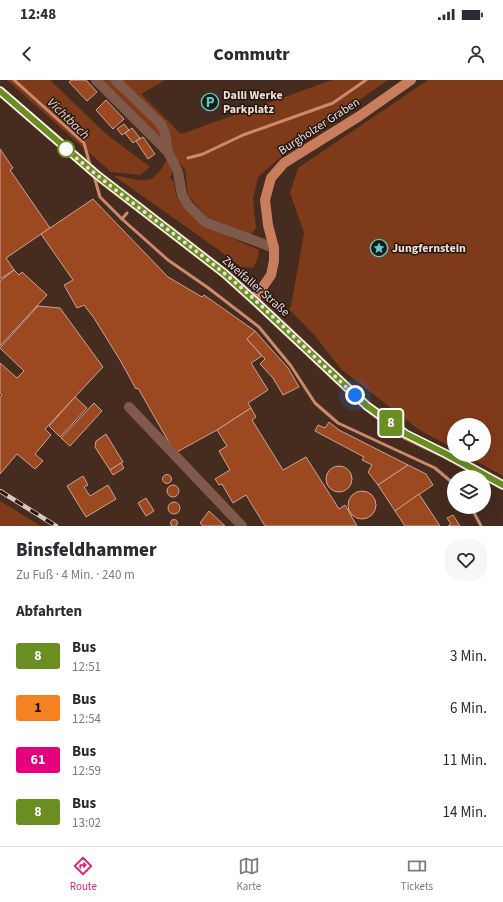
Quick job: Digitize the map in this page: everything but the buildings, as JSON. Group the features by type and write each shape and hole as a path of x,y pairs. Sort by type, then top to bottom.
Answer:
{"main road":[{"name":"Burgholzer Graben","path":"254,300 271,276 274,261 274,248 268,225 265,200 271,178 284,163 358,118 411,80"},
{"name":"Zweifaller Straße","path":"0,91 108,184 224,273 367,406 406,434 503,485"}],"street":[{"path":"96,80 168,152"},
{"path":"115,80 161,124 165,133 168,152 178,172 182,195 188,205 205,222 274,248"},
{"path":"128,407 242,526"}],"shaded area":[{"path":"7,80 50,80 105,133 150,167 140,175 111,172"},
{"path":"101,80 165,80 141,94 181,134 332,80 388,80 291,148 258,177 253,199 256,228 251,234 207,217 188,195 185,169"},
{"path":"428,80 503,80 503,476 478,462 491,462 491,418 447,418 447,445 418,429 341,369 315,336 289,309 291,306 304,233 290,193 298,168"},
{"path":"168,158 172,174 170,178 174,182 176,196 184,207 203,225 259,250 258,258 253,268 241,267 114,176 136,180 148,180 153,178 158,173"},
{"path":"0,501 41,526 0,526"}],"waterway":[{"name":"Vichtbach","path":"14,80 84,143 90,165"},
{"path":"188,158 203,154 243,135 333,103 366,80"},
{"name":"Vichtbach","path":"94,176 100,197 122,219 168,260 207,287 259,327 291,366 315,403 338,423 435,468 447,478"},
{"name":"Vichtbach","path":"122,219 127,213"},
{"name":"Vichtbach","path":"475,514 481,526"}],"railway":[{"path":"0,491 56,526"}],"bus line":[{"name":"8","path":"0,91 97,175 224,273 367,406 406,434 503,485"}],"place":[{"name":"Dalli Werke Parkplatz","path":"210,102"},
{"name":"Jungfernstein","path":"379,248"}],"route":[{"path":"66,149 97,175 224,273 355,395"}]}
